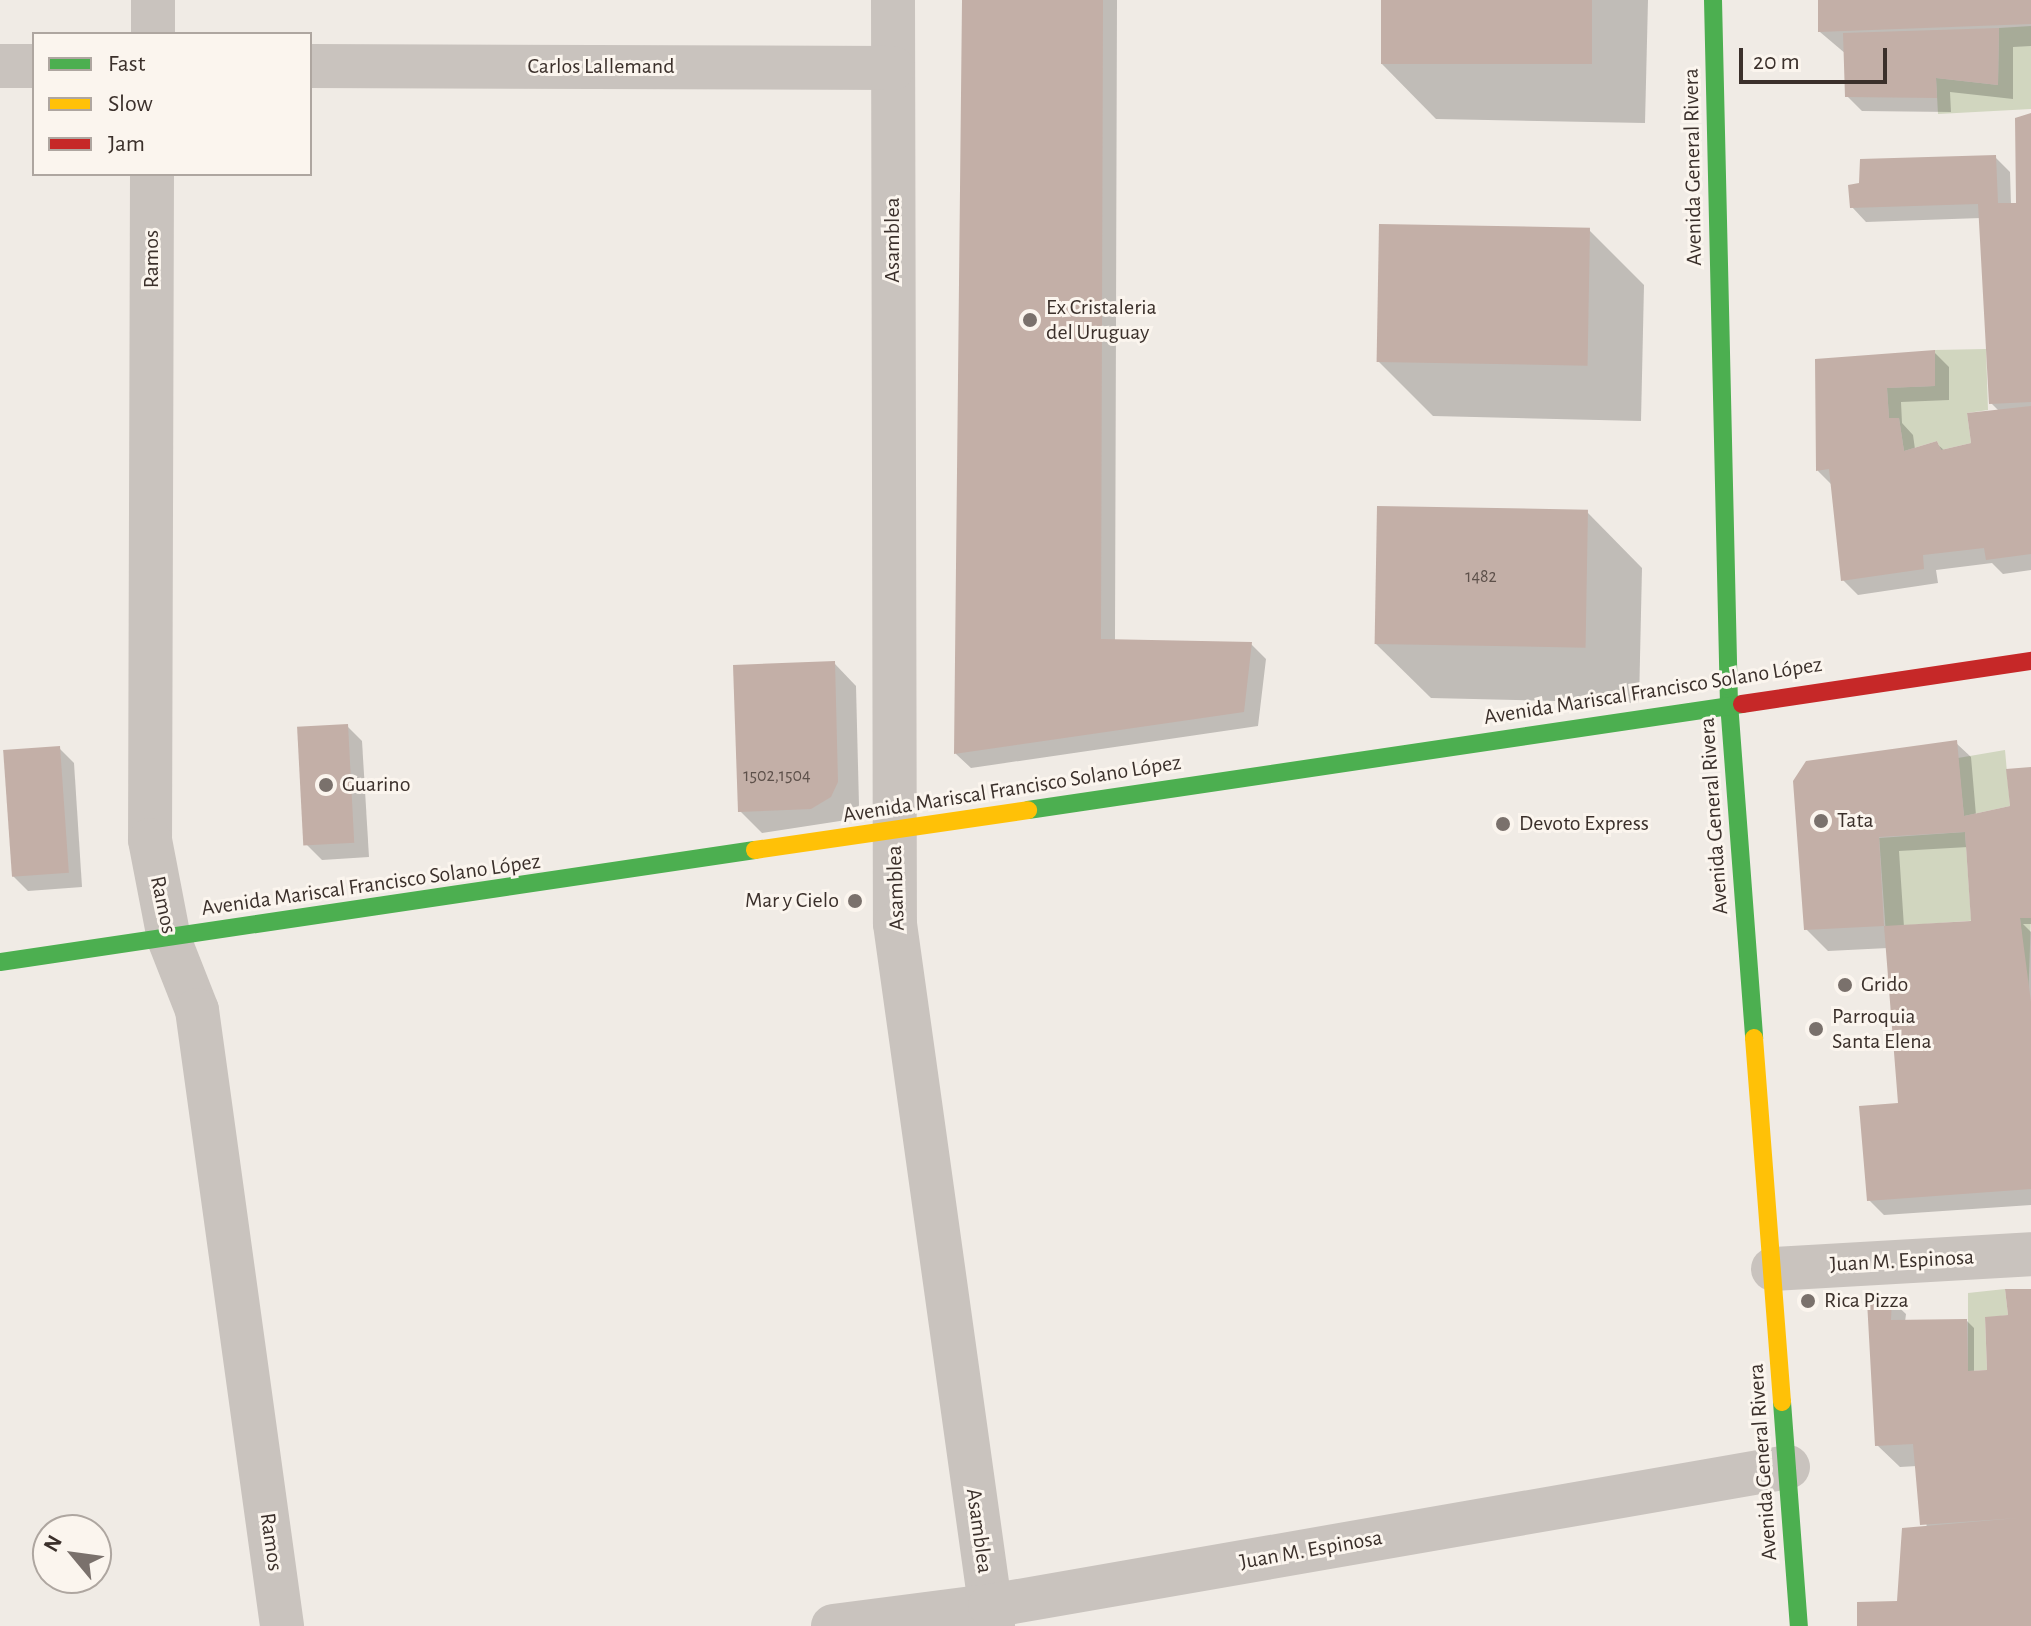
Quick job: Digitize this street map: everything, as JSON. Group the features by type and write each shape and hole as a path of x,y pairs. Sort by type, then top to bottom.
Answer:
{"street":[{"path":"153,0 153,32"},
{"name":"Asamblea","path":"893,0 895,924 991,1616"},
{"name":"Avenida General Rivera","path":"1713,0 1729,703 1799,1626"},
{"path":"0,66 32,66"},
{"name":"Carlos Lallemand","path":"312,66 893,68"},
{"name":"Ramos","path":"152,176 150,840 169,939 197,1010 282,1626"},
{"name":"Avenida Mariscal Francisco Solano López","path":"0,962 894,832 1729,703 2031,661"},
{"name":"Juan M. Espinosa","path":"1773,1269 2031,1254"},
{"name":"Juan M. Espinosa","path":"833,1626 991,1616 1788,1467"}],"green space":[{"path":"2031,26 2031,109 1938,114 1936,78 1998,85 1999,28"},
{"path":"1986,349 1988,410 1967,413 1971,443 1941,450 1937,441 1904,451 1899,418 1889,418 1887,388 1935,386 1935,350"},
{"path":"2005,750 2010,806 1964,816 1958,758"},
{"path":"1965,832 1971,921 1885,927 1879,838"},
{"path":"2020,918 2031,918 2028,1002"},
{"path":"2005,1289 2008,1315 1985,1318 1987,1370 1968,1371 1968,1293"}],"building":[{"name":"Ex Cristaleria del Uruguay","path":"962,0 1103,0 1101,639 1252,642 1244,712 954,754"},
{"path":"1381,0 1592,0 1592,64 1381,64"},
{"path":"1818,0 2031,0 2031,24 1818,32"},
{"path":"1999,28 1998,85 1936,78 1937,98 1845,97 1843,33"},
{"path":"2031,113 2031,402 1989,404 1978,204 1850,208 1848,185 1859,183 1860,159 1996,155 1998,203 2016,203 2015,118"},
{"path":"1379,224 1590,228 1588,366 1377,362"},
{"path":"1935,350 1935,386 1887,388 1889,418 1899,418 1904,451 1937,441 1941,450 1971,443 1967,413 2031,406 2031,554 1986,560 1984,548 1923,555 1924,569 1841,581 1829,469 1816,471 1815,359"},
{"path":"1377,506 1588,510 1586,648 1375,644"},
{"path":"835,661 838,782 831,797 811,809 738,812 733,665"},
{"name":"Guarino","path":"348,724 354,843 303,846 297,727"},
{"path":"1957,740 1964,816 2010,806 2006,769 2031,767 2031,918 2020,918 2031,1002 2031,1189 1867,1201 1859,1106 1898,1103 1884,926 1804,930 1793,781 1806,761","holes":["1965,832 1971,921 1884,926 1879,837"]},
{"path":"60,746 69,873 12,877 3,750"},
{"path":"2005,1289 2031,1289 2031,1626 1857,1626 1857,1602 1897,1601 1902,1528 2018,1518 1920,1525 1913,1444 1875,1446 1867,1301 1892,1298 1891,1320 1967,1319 1968,1371 1987,1370 1985,1317 2008,1315"}],"traffic: fast":[{"path":"1713,0 1729,703 1754,1038"},
{"path":"1028,810 1742,704"},
{"path":"0,962 755,850"},
{"path":"1782,1402 1799,1626"}],"traffic: slow":[{"path":"755,850 1028,810"},
{"path":"1754,1038 1782,1402"}],"traffic: jam":[{"path":"1742,704 2031,661"}],"place":[{"name":"Ex Cristaleria del Uruguay","path":"1030,320"},
{"name":"Guarino","path":"326,785"},
{"name":"Tata","path":"1821,821"},
{"name":"Devoto Express","path":"1503,824"},
{"name":"Mar y Cielo","path":"855,901"},
{"name":"Grido","path":"1845,985"},
{"name":"Parroquia Santa Elena","path":"1816,1029"},
{"name":"Rica Pizza","path":"1808,1301"}]}
